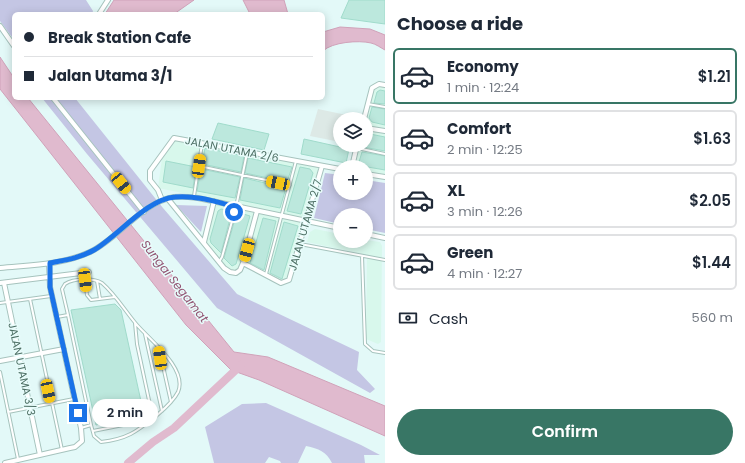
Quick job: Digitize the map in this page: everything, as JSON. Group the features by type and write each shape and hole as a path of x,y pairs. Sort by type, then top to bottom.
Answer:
{"street":[{"path":"100,12 108,0"},
{"path":"0,26 12,43"},
{"path":"366,112 372,88 379,84 385,85"},
{"path":"55,100 142,213"},
{"path":"373,129 385,131"},
{"name":"JALAN UTAMA 2/6","path":"162,200 149,175 150,171 161,157 170,141 178,138 333,168"},
{"name":"JALAN UTAMA 2/7","path":"243,263 281,282 289,280 322,166"},
{"path":"373,175 385,177"},
{"path":"0,268 50,263 80,256 98,247 142,213 162,200 176,197 214,201 236,207 333,227"},
{"path":"168,198 219,262 230,272 236,273 240,270 243,263 257,211"},
{"path":"204,242 214,201"},
{"path":"373,235 385,238"},
{"path":"5,463 62,451 79,445 82,437 52,296 49,277 50,263"},
{"path":"2,283 89,272"},
{"name":"JALAN UTAMA 3/3","path":"2,283 8,302 40,455"},
{"path":"0,361 64,349"}],"lane":[{"path":"368,104 385,108"},
{"path":"194,198 203,142"},
{"path":"373,151 385,154"},
{"path":"219,262 222,257 236,207 247,152"},
{"path":"265,274 296,161"},
{"path":"199,166 290,185"},
{"path":"300,244 385,260"},
{"path":"362,256 365,344 373,351 385,353"},
{"path":"85,280 88,298 91,300 115,297"},
{"path":"97,280 100,299"},
{"path":"97,280 102,283 115,297 135,323 172,362 178,382 178,392 171,402 134,434 101,442 97,440 91,425 62,289 64,284 68,282 97,280"},
{"path":"0,303 52,296"},
{"path":"30,300 62,451"},
{"path":"57,317 68,315"},
{"path":"135,323 137,344 153,418"},
{"path":"145,334 162,411"},
{"path":"158,347 171,402"},
{"path":"0,372 18,460"},
{"path":"8,412 74,399"},
{"path":"93,431 153,418"},
{"path":"81,428 91,425"}],"shaded area":[{"path":"0,0 86,0 93,11 12,12 12,37 0,21"},
{"path":"374,83 385,83 385,179 373,177 373,160 351,160 353,152 373,152 373,112 367,112 371,86"},
{"path":"44,100 77,100 163,208 237,294 359,352 357,370 375,389 370,393 217,308 87,154"},
{"path":"318,109 333,112 333,141 310,136"},
{"path":"179,136 320,164 287,284 281,284 244,266 236,275 229,274 223,269 201,241 212,199 158,188 162,158 172,142"},
{"path":"325,173 333,174 333,200 373,200 373,181 385,183 385,233 373,230 373,208 333,208 333,222 314,218"},
{"path":"176,205 207,206 201,232"},
{"path":"315,229 333,233 333,248 307,242 310,232"},
{"path":"373,241 380,242 382,246 381,342 378,344 366,339 367,255 335,248 373,248"},
{"path":"266,403 361,445 380,455 364,455 365,463 332,463 322,451 306,446 298,463 281,463 280,461 269,457 265,463 214,463 205,427 242,404"}],"water":[{"path":"114,0 194,0 177,12 106,12"},
{"path":"243,0 284,0 287,12 249,12"},
{"path":"340,27 370,29 385,35 385,50 377,45 366,42 346,42 325,50 325,31"},
{"name":"Sungai Segamat","path":"0,57 12,75 12,100 30,100 234,352 268,357 385,406 385,436 259,380 231,370 186,325 0,89"}],"building":[{"path":"349,0 385,0 385,24 341,18"},
{"path":"380,90 385,91 385,104 374,103 377,92"},
{"path":"372,107 385,109 385,125 373,122 373,112 371,112"},
{"path":"218,123 269,134 264,150 212,139"},
{"path":"373,135 385,137 385,151 373,149"},
{"path":"304,139 333,145 333,152 348,152 347,160 333,160 301,154"},
{"path":"205,148 244,156 241,172 202,164"},
{"path":"362,152 385,156 385,170 373,168 373,160 360,160"},
{"path":"248,158 292,167 287,182 245,173"},
{"path":"166,161 196,167 193,188 163,182"},
{"path":"300,167 310,169 313,173 301,214 287,211"},
{"path":"201,169 240,177 235,198 197,191"},
{"path":"244,178 286,188 280,208 240,200"},
{"path":"221,209 232,211 221,253 211,243 210,239 218,211"},
{"path":"237,212 250,216 236,264 232,266 224,258"},
{"path":"263,218 276,221 264,270 250,263"},
{"path":"284,222 298,226 282,279 270,273"},
{"path":"115,304 121,310 144,415 96,425 71,310"}],"waterway":[{"path":"128,463 153,442 174,428 241,365"}],"route":[{"path":"78,413 50,287 50,263 71,259 92,251 144,212 162,200 172,197 198,198 214,201 236,207 234,212"}]}
